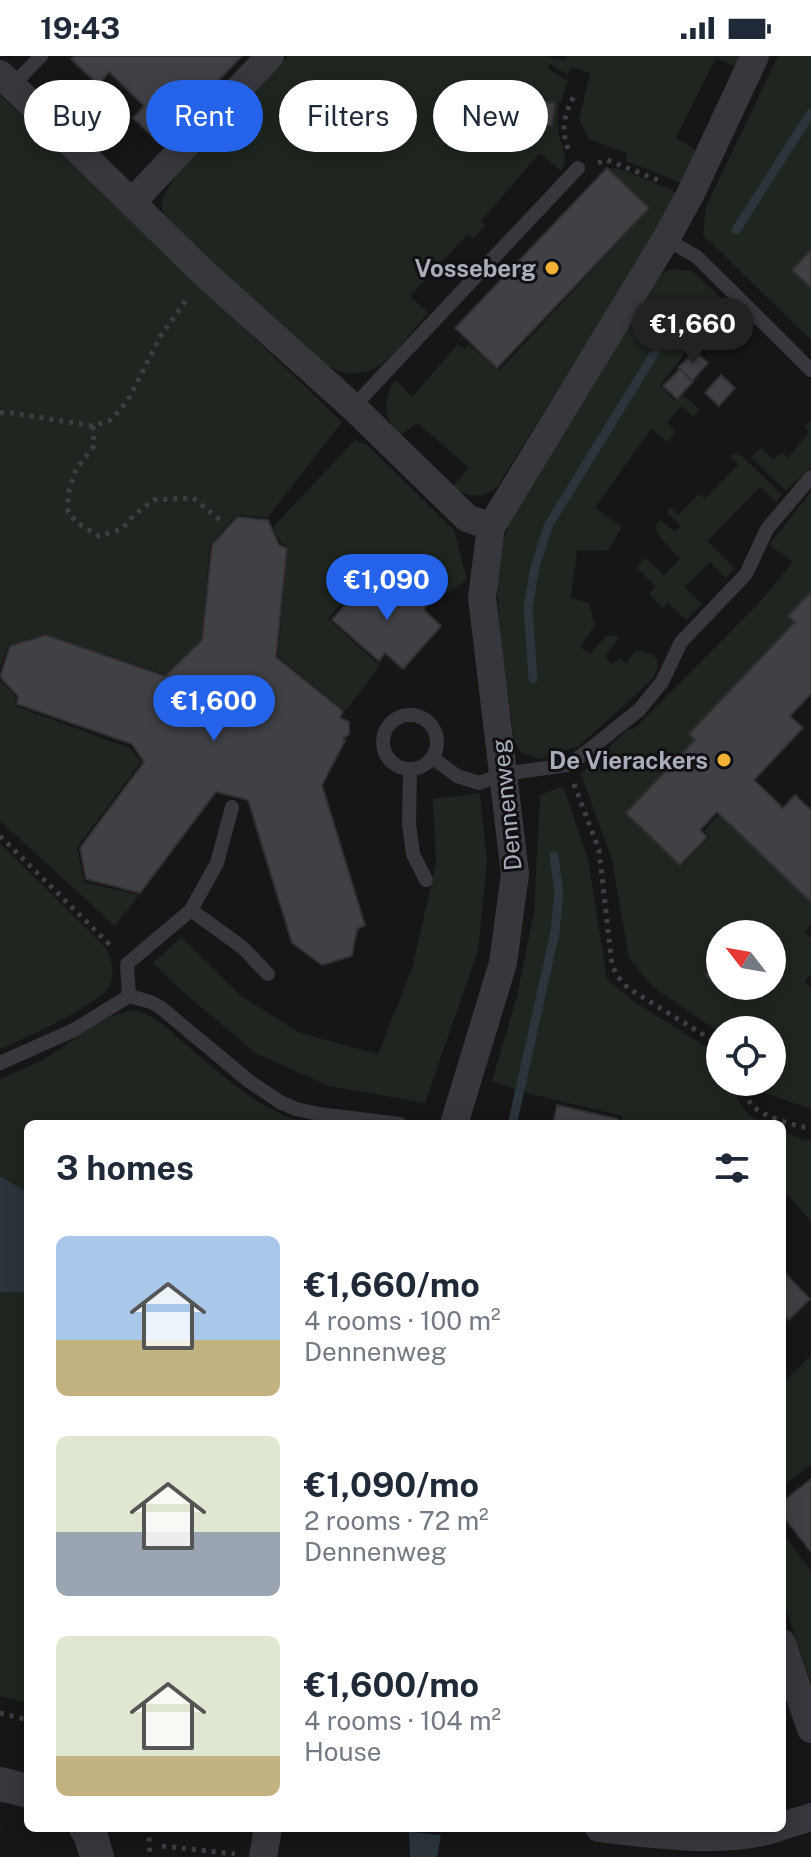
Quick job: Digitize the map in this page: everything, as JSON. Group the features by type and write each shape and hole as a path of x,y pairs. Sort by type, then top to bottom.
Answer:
{"street":[{"path":"132,202 270,56"},
{"name":"Dennenweg","path":"455,1120 503,963 515,874 482,597 491,527 666,239 755,56"},
{"path":"7,80 205,274 353,407 467,518 491,527"},
{"path":"786,1655 811,1729"},
{"path":"0,1784 24,1790"},
{"path":"786,1825 811,1817"},
{"path":"89,1832 97,1857"},
{"path":"263,1857 267,1832"},
{"path":"637,1832 710,1837 764,1832"}],"lane":[{"path":"7,80 41,56"},
{"path":"353,407 578,168"},
{"path":"666,239 697,257 811,370"},
{"path":"433,758 457,776 479,783 504,774 567,765 585,753 639,710 662,682 681,642 746,574 767,529 811,477"},
{"path":"403,715 421,717 429,723 437,740 433,758 410,770 393,765 383,751 387,726 403,715"},
{"path":"410,770 409,824 413,854 426,880"},
{"path":"129,996 127,964 191,910 217,863 232,807"},
{"path":"191,910 242,947 268,974"},
{"path":"0,1063 74,1030 129,996 160,1007 249,1081 280,1102 319,1114 368,1120"}],"path":[{"path":"575,94 563,117 566,144 578,168 607,160 691,193"},
{"path":"0,413 93,426 111,420 128,400 160,337 205,274"},
{"path":"93,426 94,446 76,469 68,494 68,512 77,523 99,536 122,529 154,500 193,498 220,520"},
{"path":"567,765 599,850 612,965 618,977 628,988 706,1036"},
{"path":"0,836 127,964"},
{"path":"747,1096 758,1111 782,1120"},
{"path":"786,1121 811,1128"},
{"path":"0,1713 24,1719"},
{"path":"147,1832 150,1857"},
{"path":"162,1846 263,1857"}],"shaded area":[{"path":"288,56 545,56 565,60 567,56 744,56 738,68 716,58 676,138 697,151 681,183 626,161 627,153 589,139 579,120 590,73 571,67 568,75 550,64 547,68 568,81 558,111 559,134 565,156 561,171 540,153 481,221 485,226 473,239 467,235 410,296 428,313 404,342 380,365 353,373 336,370 317,360 197,248 165,216 162,208 162,199 181,168 199,152 263,152 263,84"},
{"path":"778,56 811,56 811,340 703,235 706,207"},
{"path":"0,95 24,118 24,152 60,152 342,422 268,517 236,515 210,545 201,640 165,674 46,634 8,645 0,668"},
{"path":"607,168 620,169 672,190 675,196 659,227 497,487 475,496 463,493 453,486 469,468 418,423 400,435 392,425 386,408 390,388 396,380 412,397 458,344 464,349 469,345 499,371 650,208"},
{"path":"672,269 692,271 733,309 712,337 702,331 660,386 675,401 683,395 700,410 693,417 682,406 667,422 676,432 667,442 651,429 595,508 622,527 608,550 577,551 571,598 589,603 595,625 580,647 590,654 606,636 613,635 619,637 605,657 612,664 620,658 626,663 636,650 653,655 658,661 657,669 652,680 579,746 541,759 520,751 514,740 497,592 501,545 517,504 659,275"},
{"path":"811,420 811,467 786,491 751,457 761,448 773,459 782,453 788,458 809,432 805,427"},
{"path":"355,440 366,444 454,530 467,580 427,605 398,580 389,588 369,572 328,619 380,666 345,711 278,656 288,546 281,543 273,527"},
{"path":"736,454 743,457 782,495 776,502 760,487 707,541 735,568 726,578 710,562 685,587 702,604 686,620 668,603 663,608 649,594 656,587 637,568 645,558 664,575 680,559 657,534 656,525 660,520 675,532 681,526 667,512 671,508 678,515 699,494 705,499 738,465 730,456"},
{"path":"811,492 811,595 796,622 698,740 629,814 683,865 710,837 704,831 719,814 811,900 811,924 804,932 811,938 811,974 805,981 811,988 811,1109 774,1096 786,1096 786,1016 706,1016 706,1023 653,987 629,958 612,860 581,774 628,729 634,729 758,604 793,562 769,545"},
{"path":"0,680 16,697 15,706 130,748 141,762 77,847 84,882 139,895 115,926 0,821"},
{"path":"563,786 588,859 607,980 636,1003 706,1047 706,1096 737,1096 743,1108 758,1120 622,1120 622,1116 523,1092 492,1081 517,996 534,912 540,795"},
{"path":"480,793 487,862 478,950 425,1103 329,1086 257,1054 153,963 181,937 241,996 300,1033 378,1054 412,969 436,863 433,799"},
{"path":"0,843 104,946 112,969 109,987 98,998 0,1049"},
{"path":"135,1010 158,1021 233,1084 278,1113 298,1120 24,1120 24,1191 0,1176 0,1079 46,1058 100,1022"},
{"path":"786,1133 811,1140 811,1221 786,1193"},
{"path":"0,1176 24,1191 24,1293 0,1292"},
{"path":"0,1292 24,1293 24,1702 0,1696"},
{"path":"811,1355 811,1465 786,1484 786,1380"},
{"path":"786,1537 811,1571 811,1683 786,1610"},
{"path":"409,1832 441,1835 437,1857 410,1857"}],"building":[{"path":"75,56 242,56 219,80 146,80 146,130 133,118 144,106 130,92 130,80 117,80 109,72 102,80 93,80 71,59"},
{"path":"548,102 555,103 552,126 548,126"},
{"name":"Vosseberg","path":"607,168 649,208 497,368 455,328"},
{"path":"811,250 811,288 792,270"},
{"path":"695,351 708,363 692,381 678,368"},
{"path":"680,369 693,382 677,399 663,386"},
{"path":"721,375 735,388 719,406 705,393"},
{"path":"237,517 268,520 279,545 287,548 276,657 343,711 340,718 349,722 349,734 343,739 345,741 322,785 365,925 357,929 352,956 322,965 292,943 248,800 216,792 140,893 86,879 80,848 144,762 132,744 17,704 18,696 0,677 10,646 46,635 165,676 202,640 212,545"},
{"path":"371,575 389,592 398,582 426,607 424,610 441,626 403,669 385,653 379,661 332,620"},
{"name":"De Vierackers","path":"811,592 811,694 790,716 803,728 754,780 783,808 795,795 811,810 811,902 717,812 700,830 707,837 680,865 626,813 695,740 689,734 795,622 788,616"},
{"path":"557,1105 618,1119 618,1120 554,1120"},
{"path":"786,1274 810,1299 789,1320 786,1317"},
{"path":"811,1479 811,1552 786,1520 786,1499"}],"waterway":[{"path":"736,230 811,113"},
{"path":"533,679 528,607 535,567 548,526 680,312"},
{"path":"513,1120 555,932 559,892 554,856"}],"place":[{"name":"Vosseberg","path":"552,268"},
{"name":"De Vierackers","path":"724,760"}]}
